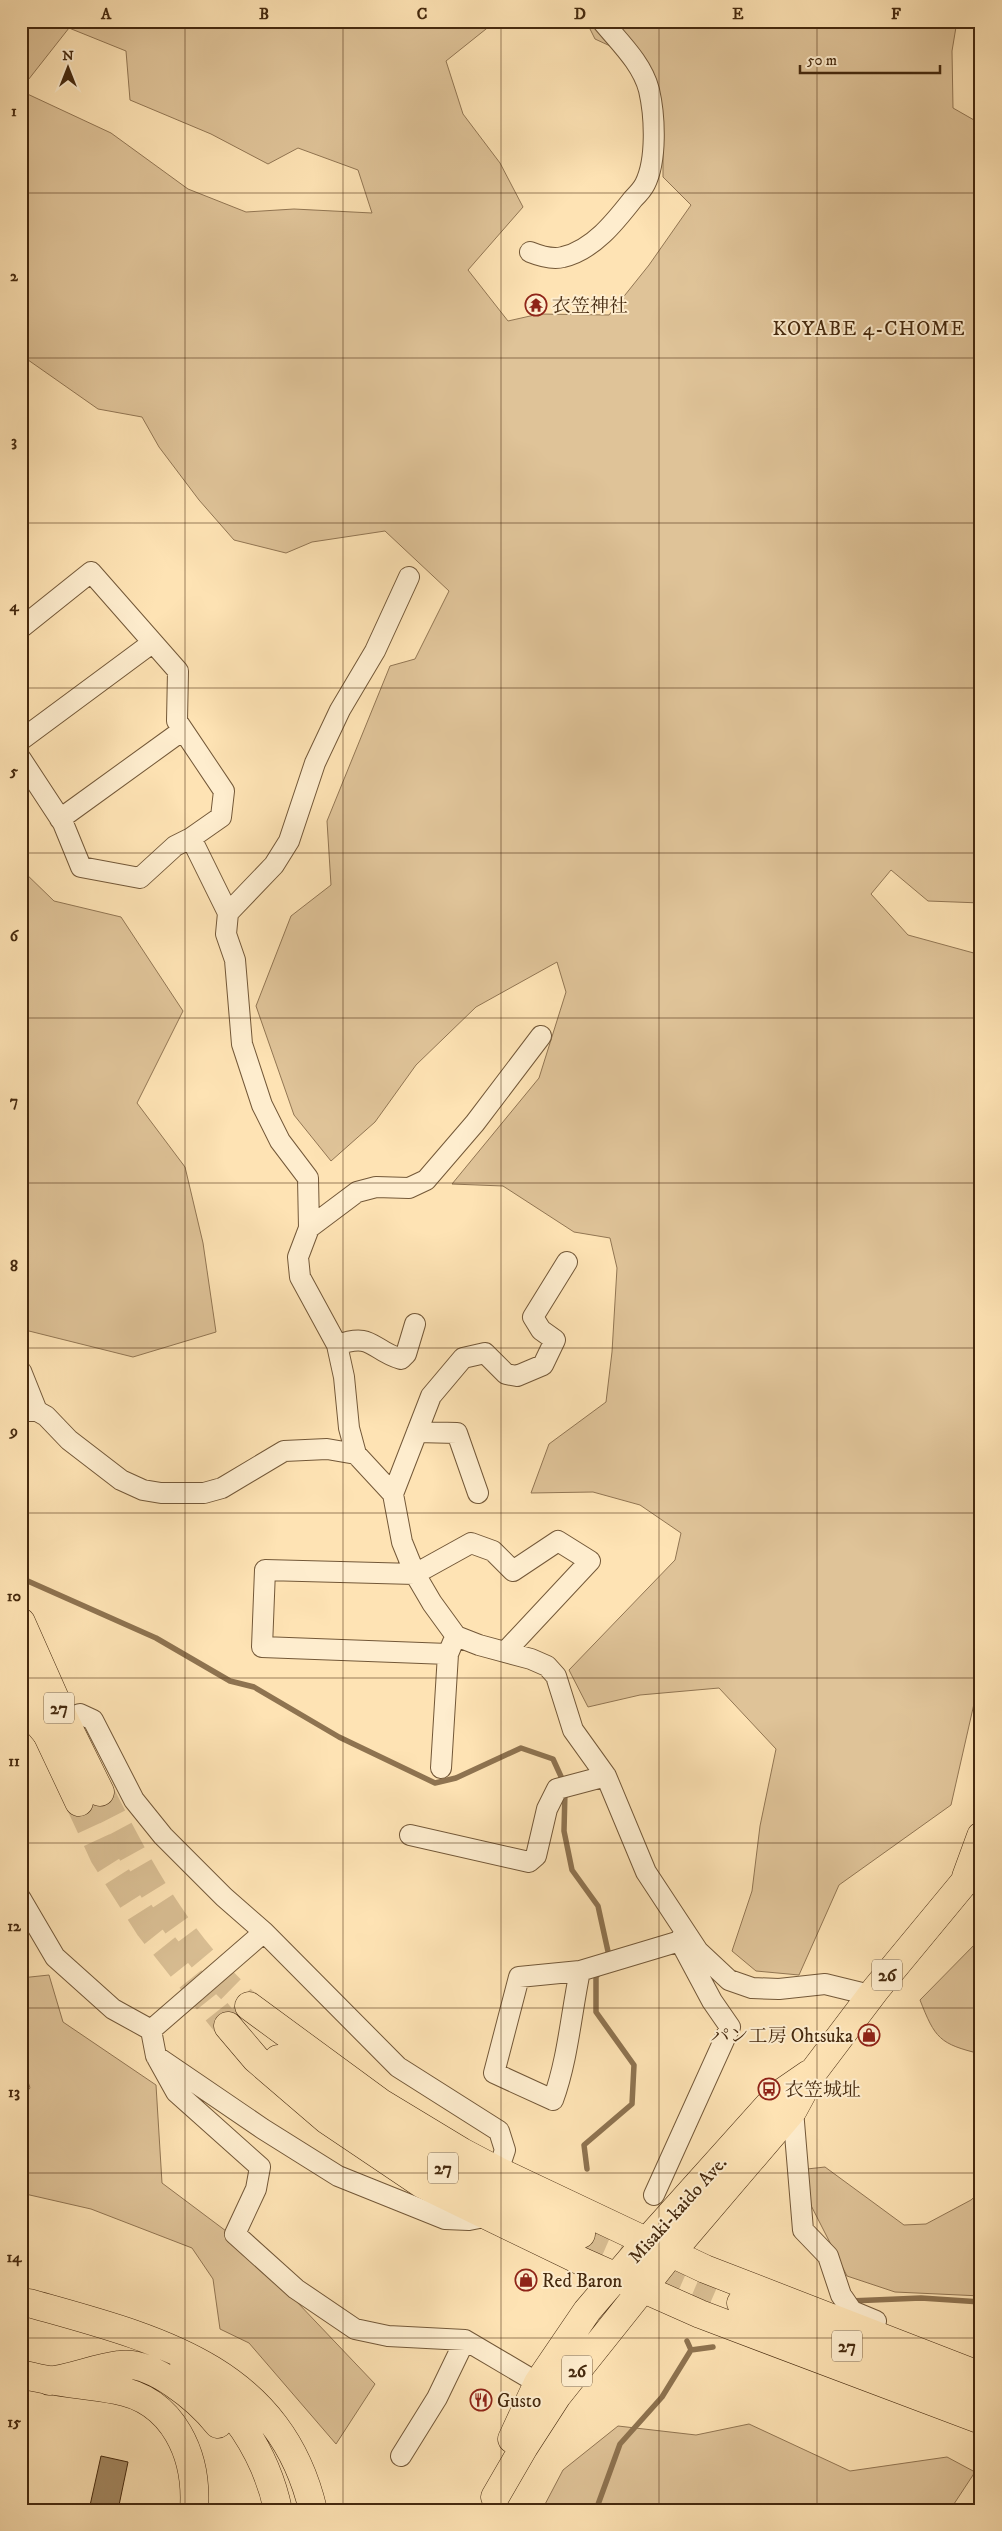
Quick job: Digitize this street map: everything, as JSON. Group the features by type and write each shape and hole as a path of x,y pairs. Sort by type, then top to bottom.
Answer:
{"main road":[{"name":"27","path":"21,1622 56,1726 90,1797"},
{"name":"27","path":"21,1679 56,1726"},
{"path":"21,1703 56,1726"},
{"name":"Misaki-kaido Ave.","path":"972,1885 981,1836"},
{"name":"Misaki-kaido Ave.","path":"548,2389 644,2289 792,2110 814,2071 870,1995 972,1885 981,1862"},
{"name":"27","path":"316,2084 249,2006 381,2103 462,2152 498,2171"},
{"name":"27","path":"489,2216 422,2184 327,2120 256,2059 228,2026 316,2084 366,2122 431,2162 581,2234"},
{"name":"Misaki-kaido Ave.","path":"493,2504 524,2447 548,2389 587,2311 646,2242 778,2096 814,2071"},
{"path":"498,2171 671,2254 863,2332 981,2376"},
{"path":"489,2216 616,2277 700,2314 981,2420"},
{"name":"27","path":"715,2292 896,2366 981,2397"},
{"path":"25,2302 163,2344 202,2362 242,2390 275,2426 301,2473 313,2510"},
{"path":"25,2302 151,2347 178,2361 192,2372 230,2410 250,2440 271,2482 278,2510"},
{"path":"49,2381 121,2364 137,2366 161,2375 198,2403 232,2443 246,2468 261,2510"},
{"path":"21,2374 49,2381 118,2390 140,2398 166,2415 182,2437 192,2463 195,2494 194,2510"}],"street":[{"path":"530,252 542,257 563,257 584,247 608,230 645,184 654,146 653,115 649,89 641,69 602,21"},
{"path":"21,628 91,572 178,671 177,722 224,791 221,817 176,846 140,878 81,867 60,819 21,759"},
{"path":"228,913 274,865 289,841 315,763 340,710 376,651 409,577"},
{"path":"21,740 152,643"},
{"path":"60,819 183,730"},
{"path":"191,838 228,913 226,934 235,960 242,1044 262,1105 280,1141 308,1178 310,1228 298,1257 300,1277 337,1345 344,1377 349,1428 356,1454 392,1494 402,1542 415,1574 432,1603 456,1636 547,1666 556,1676 573,1730 606,1776 646,1872 682,1937 712,2001 730,2027 654,2195"},
{"path":"310,1228 357,1192 376,1187 409,1188 426,1180 475,1123 540,1036"},
{"path":"392,1494 431,1396 463,1358 484,1353 506,1374 517,1376 543,1365 555,1340 540,1330 533,1317 567,1262"},
{"path":"337,1345 355,1338 367,1341 392,1356 401,1359 406,1354 415,1324"},
{"path":"21,1371 29,1411 46,1416 69,1440 121,1480 143,1490 161,1493 204,1493 222,1488 284,1451 327,1449 356,1454"},
{"path":"417,1432 457,1433 478,1493"},
{"path":"448,1654 262,1647 265,1570 415,1574 471,1543 493,1551 512,1572 558,1541 590,1561 505,1652"},
{"path":"441,1768 448,1654 456,1636"},
{"path":"56,1726 80,1714 93,1720 134,1800 163,1836 224,1897 264,1932 398,2067 499,2131 505,2150 498,2171"},
{"path":"410,1835 529,1862 536,1856 547,1809 557,1789 606,1776"},
{"path":"21,1899 56,1956 113,2009 151,2030"},
{"path":"151,2030 264,1932"},
{"path":"580,1971 568,2030 564,2070 553,2100 494,2073 519,1977 580,1971 682,1937"},
{"path":"682,1937 729,1980 752,1988 778,1989 825,1984 870,1995"},
{"path":"151,2030 156,2056 176,2092 260,2167 256,2190 235,2234 296,2289 355,2329 388,2336 465,2340 548,2389"},
{"path":"156,2056 263,2129 338,2176 444,2219 469,2220 489,2216"},
{"path":"792,2110 803,2230 828,2256 842,2295 852,2311 981,2364"},
{"path":"402,2456 437,2398 465,2340"}],"shaded area":[{"path":"21,21 496,21 446,61 463,114 500,163 523,207 468,270 508,321 539,314 609,315 649,265 691,205 663,177 663,128 645,62 595,39 586,21 957,21 952,51 953,108 981,124 981,903 928,901 891,870 871,894 908,935 981,955 981,1673 951,1805 839,1885 799,1975 756,1971 732,1951 752,1891 760,1826 776,1749 719,1688 640,1695 588,1707 569,1670 675,1560 681,1533 640,1505 593,1492 531,1493 549,1444 606,1402 612,1352 617,1268 610,1238 574,1232 503,1186 452,1184 539,1078 566,992 557,962 476,1007 416,1065 375,1122 331,1161 294,1115 256,1006 291,916 331,885 327,821 390,666 415,659 449,591 385,531 312,542 286,553 234,540 199,500 159,447 142,417 98,409 21,355 21,91 111,133 188,189 246,212 294,209 372,213 358,170 298,148 268,164 211,134 130,100 126,51 69,28 21,89"},
{"path":"21,869 54,901 121,917 183,1011 137,1103 185,1167 203,1243 216,1332 133,1357 21,1329"},
{"path":"981,1938 981,2054 956,2047 940,2038 930,2023 920,2000"},
{"path":"49,1975 63,2022 156,2085 162,2183 238,2240 375,2384 336,2444 249,2343 220,2329 213,2279 192,2248 91,2209 21,2193 21,2098 30,2088 21,2059 21,1978"},
{"path":"825,2167 904,2225 926,2224 971,2200 981,2191 981,2296 895,2292 847,2276 797,2178 807,2169"},
{"path":"749,2424 850,2471 947,2457 975,2472 950,2510 542,2510 563,2470 618,2426 696,2435"}],"building":[{"path":"101,2456 128,2462 118,2510 89,2510"}],"waterway":[{"path":"21,1578 156,1638 230,1681 254,1687 339,1737 435,1783 456,1778 521,1748 553,1759 564,1783"},
{"path":"565,1791 564,1831 572,1870 598,1906 609,1956 607,1959"},
{"path":"587,2169 584,2145 632,2104 634,2065 596,2012 596,1977 600,1971"},
{"path":"850,2301 921,2298 981,2302"},
{"path":"687,2341 691,2350"},
{"path":"691,2350 713,2347"},
{"path":"596,2510 620,2444 662,2397 691,2350"}],"tunnel":[{"path":"100,1792 130,1850 164,1906 203,1959 249,2006"},
{"path":"79,1802 104,1856 149,1927 228,2026"},
{"path":"581,2234 715,2292"}],"place":[{"name":"衣笠神社","path":"536,305"},
{"name":"パン工房 Ohtsuka","path":"869,2035"},
{"name":"衣笠城址","path":"769,2089"},
{"name":"Red Baron","path":"526,2280"},
{"name":"Gusto","path":"481,2400"}],"district":[{"name":"KOYABE 4-CHOME","path":"869,328"}]}
